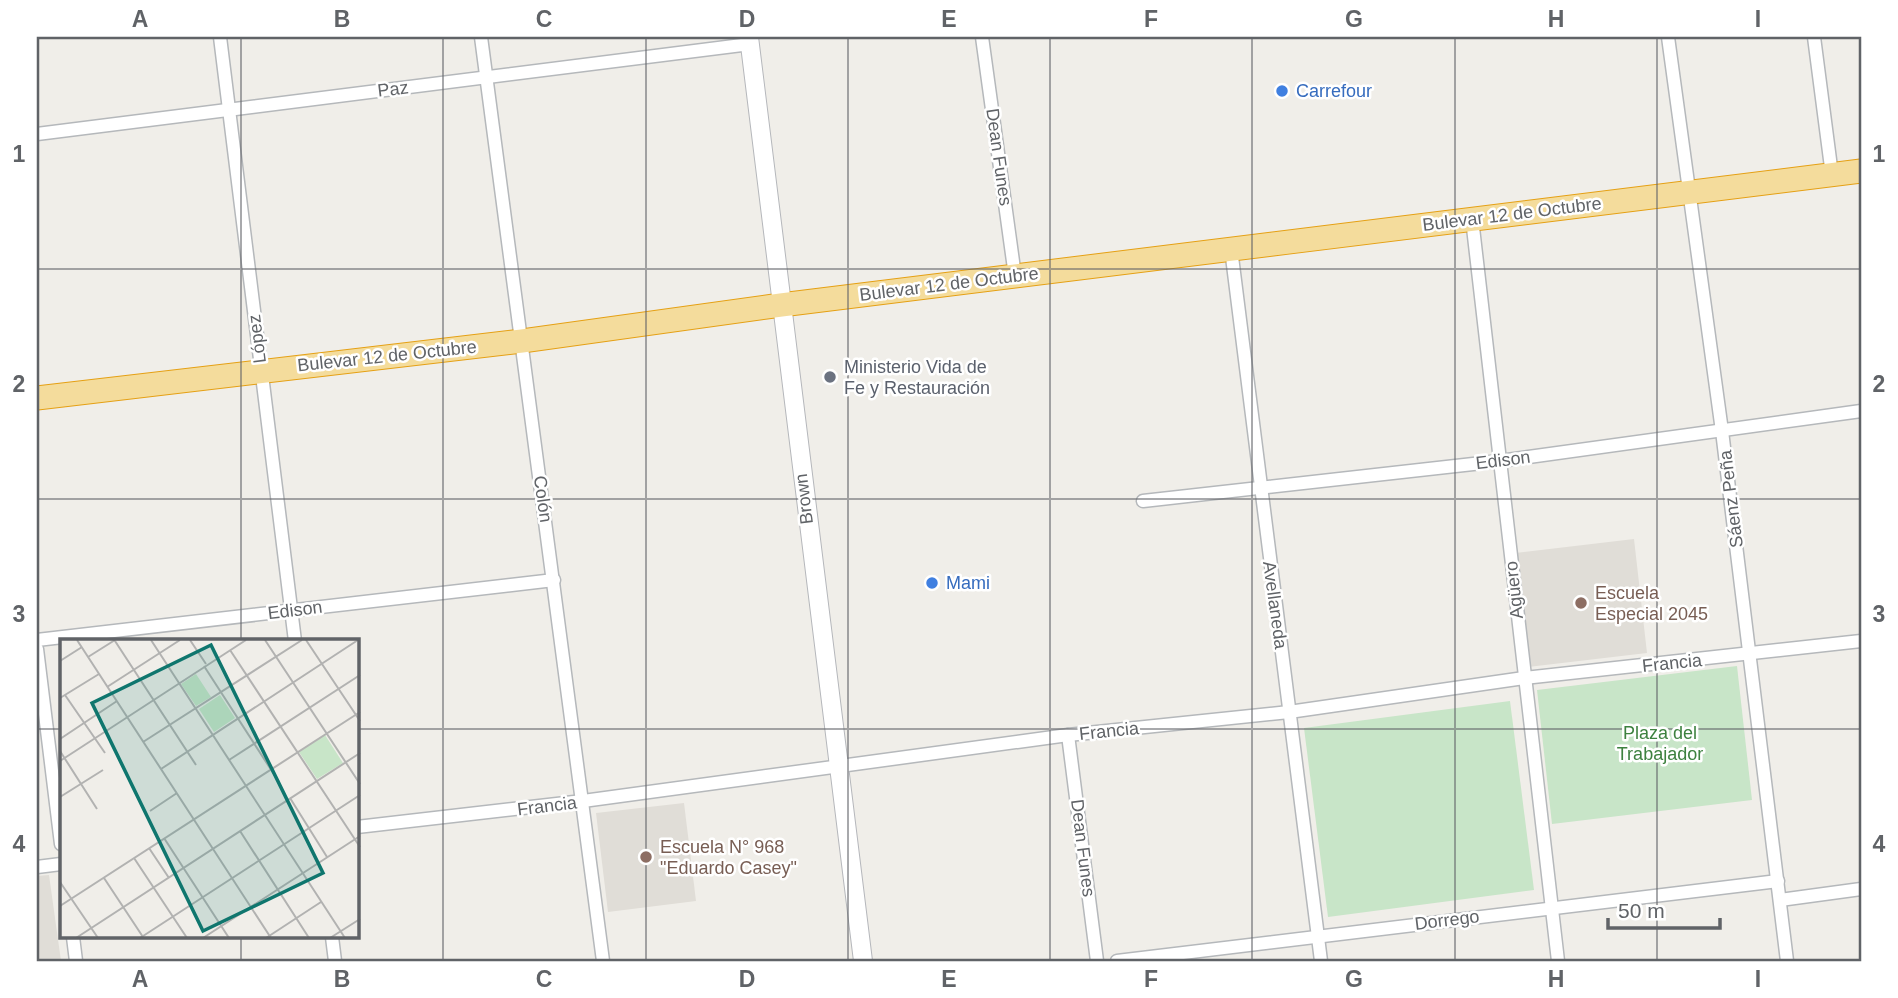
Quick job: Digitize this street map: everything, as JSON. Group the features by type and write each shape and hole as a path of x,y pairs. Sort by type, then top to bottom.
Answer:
{"highway":[{"name":"Bulevar 12 de Octubre","path":"37,398 522,341 781,305 1861,171"}],"street":[{"name":"López","path":"220,37 295,639"},
{"name":"Colón","path":"481,37 603,961"},
{"name":"Dean Funes","path":"982,37 1015,276"},
{"name":"Sáenz Peña","path":"1668,37 1722,430 1787,961"},
{"path":"1814,37 1832,175"},
{"name":"Paz","path":"37,134 486,77 749,40"},
{"name":"Brown","path":"749,40 863,961"},
{"name":"Agüero","path":"1472,219 1558,961"},
{"name":"Avellaneda","path":"1231,249 1321,961"},
{"name":"Edison","path":"1143,501 1500,461 1861,411"},
{"name":"Edison","path":"37,640 554,580"},
{"name":"Francia","path":"359,827 583,802 1068,735 1289,712 1524,678 1861,641"},
{"path":"37,649 60,836"},
{"name":"Dean Funes","path":"1068,735 1097,961"},
{"path":"37,867 60,863"},
{"name":"Dorrego","path":"1116,961 1776,881"},
{"path":"1780,900 1861,890"},
{"path":"73,939 76,961"},
{"path":"332,939 335,961"}],"shaded area":[{"name":"Escuela Especial 2045","path":"1634,539 1647,653 1528,667 1515,553"},
{"name":"Escuela N° 968 \"Eduardo Casey\"","path":"684,803 696,901 608,912 596,813"},
{"path":"49,875 61,961 37,961 37,876"}],"green space":[{"name":"Plaza del Trabajador","path":"1737,666 1752,800 1552,824 1537,690"},
{"path":"1510,701 1534,890 1328,917 1304,728"}],"place":[{"name":"Carrefour","path":"1282,91"},
{"name":"Ministerio Vida de Fe y Restauración","path":"830,377"},
{"name":"Mami","path":"932,583"},
{"name":"Escuela Especial 2045","path":"1581,603"},
{"name":"Escuela N° 968 \"Eduardo Casey\"","path":"646,857"}]}
